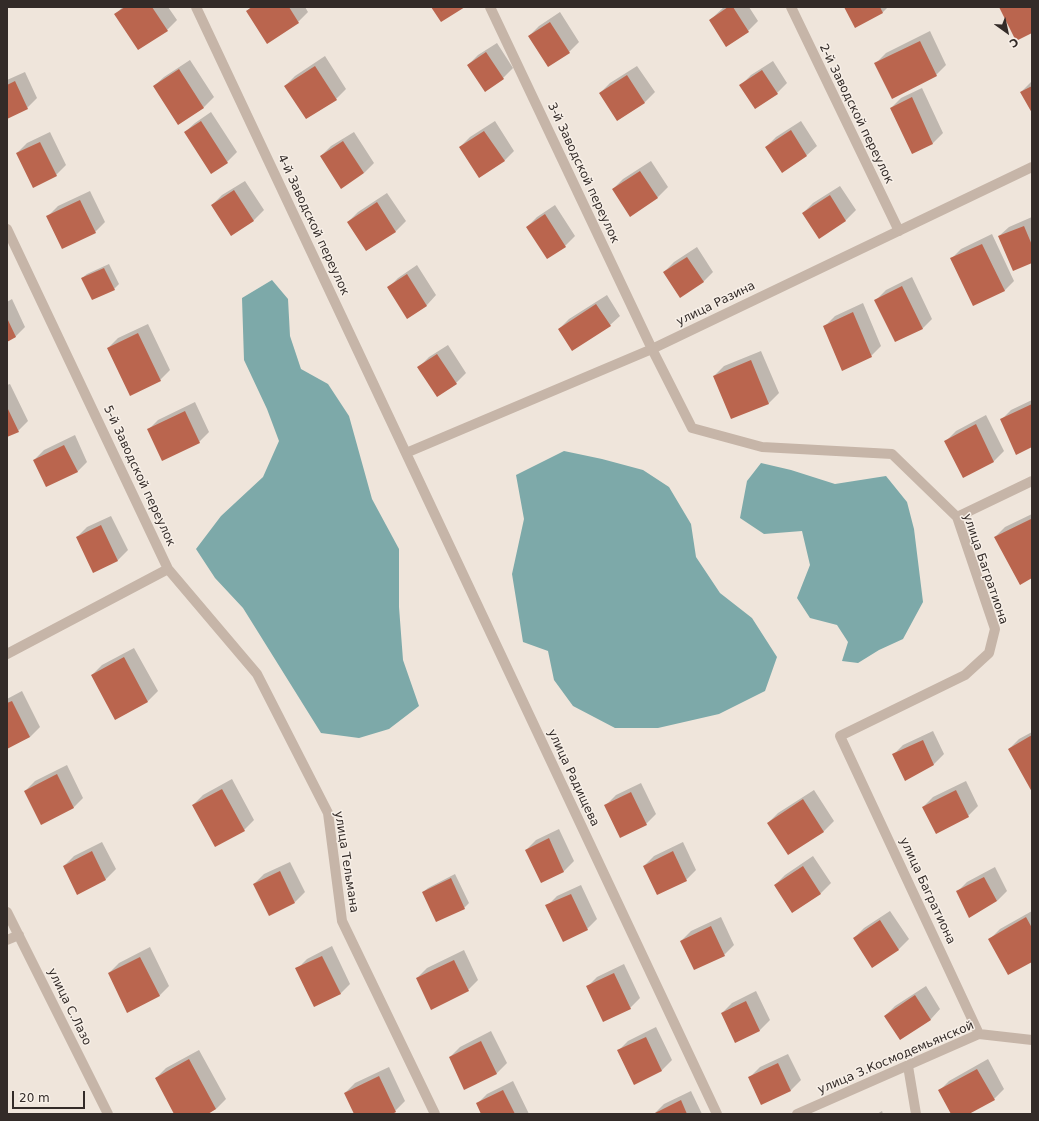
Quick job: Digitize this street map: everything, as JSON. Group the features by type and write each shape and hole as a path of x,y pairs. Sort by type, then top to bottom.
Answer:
{"street":[{"name":"4-й Заводской переулок","path":"196,7 406,453"},
{"name":"3-й Заводской переулок","path":"490,7 652,349"},
{"name":"2-й Заводской переулок","path":"790,7 899,231"},
{"name":"улица Разина","path":"406,453 652,349 1032,167"},
{"name":"5-й Заводской переулок","path":"7,229 168,569"},
{"name":"улица Багратиона","path":"652,349 692,428 762,447 892,454 957,517 995,629 989,653 965,675 840,736 979,1034"},
{"name":"улица Радищева","path":"406,453 717,1114"},
{"path":"957,517 1032,481"},
{"path":"7,654 168,569"},
{"name":"улица Тельмана","path":"168,569 257,674 328,813 342,920 435,1114"},
{"name":"улица С.Лазо","path":"7,912 108,1114"},
{"path":"7,940 19,935"},
{"name":"улица З.Космодемьянской","path":"797,1114 979,1034 1032,1040"},
{"path":"908,1066 916,1114"}],"water":[{"path":"272,280 288,299 290,336 301,369 328,384 349,416 372,499 399,549 399,607 403,660 419,706 389,729 359,738 321,733 243,608 215,578 196,549 221,516 263,477 279,441 267,409 244,360 242,298"},
{"path":"564,451 643,470 669,487 691,524 696,557 720,593 752,618 777,657 765,691 719,714 658,728 615,728 573,706 554,680 548,651 523,642 512,574 524,519 516,475"},
{"path":"761,463 791,470 835,484 886,476 907,502 914,529 923,602 903,639 879,650 858,663 842,661 848,642 837,625 810,618 797,598 810,565 802,531 764,534 740,518 747,481"}],"building":[{"path":"125,7 152,7 168,31 138,50 114,14"},
{"path":"252,7 289,7 299,23 267,44 246,11"},
{"path":"431,7 465,7 441,22"},
{"path":"728,7 733,7 749,32 726,47 709,20"},
{"path":"844,7 880,7 883,13 855,28"},
{"path":"999,7 1032,7 1032,33 1016,41"},
{"path":"550,22 570,53 548,67 528,36"},
{"path":"920,41 937,76 892,99 874,63"},
{"path":"486,52 504,79 485,92 467,65"},
{"path":"315,66 337,100 306,119 284,86"},
{"path":"179,69 204,108 178,125 153,86"},
{"path":"762,70 778,94 755,109 739,85"},
{"path":"627,75 645,103 617,121 599,93"},
{"path":"15,81 28,109 7,119 7,85"},
{"path":"1032,86 1032,113 1020,92"},
{"path":"912,97 933,144 912,154 890,108"},
{"path":"201,121 228,163 211,174 184,132"},
{"path":"791,130 807,156 782,173 765,147"},
{"path":"484,131 505,161 479,178 459,147"},
{"path":"343,141 364,173 341,189 320,156"},
{"path":"40,142 57,176 33,188 16,153"},
{"path":"640,171 658,198 630,217 612,189"},
{"path":"234,190 254,221 231,236 211,205"},
{"path":"830,195 846,221 819,239 802,213"},
{"path":"80,200 96,233 62,249 46,216"},
{"path":"377,202 396,232 366,251 347,222"},
{"path":"545,214 566,247 547,259 526,227"},
{"path":"1024,226 1032,245 1032,263 1013,271 998,236"},
{"path":"982,244 1005,291 973,306 950,258"},
{"path":"687,257 704,282 680,298 663,272"},
{"path":"104,268 115,290 92,300 81,278"},
{"path":"407,274 427,306 407,319 387,287"},
{"path":"902,286 923,329 895,342 874,300"},
{"path":"596,304 611,326 572,351 558,329"},
{"path":"853,312 872,357 842,371 823,326"},
{"path":"7,318 16,337 7,342"},
{"path":"138,333 161,381 130,396 107,348"},
{"path":"437,354 457,384 437,397 417,367"},
{"path":"751,360 769,404 731,419 713,376"},
{"path":"1032,404 1032,447 1016,455 1000,419"},
{"path":"7,407 19,432 7,437"},
{"path":"185,411 200,443 162,461 147,429"},
{"path":"976,424 994,462 963,478 944,441"},
{"path":"64,445 78,472 46,487 33,460"},
{"path":"1031,519 1032,578 1020,585 994,537"},
{"path":"101,525 118,561 93,573 76,537"},
{"path":"124,657 148,702 115,720 91,675"},
{"path":"12,701 30,737 7,749 7,703"},
{"path":"1032,735 1032,792 1008,749"},
{"path":"923,740 934,765 905,781 892,754"},
{"path":"57,774 74,808 41,825 24,791"},
{"path":"222,789 245,831 215,847 192,805"},
{"path":"956,790 969,817 936,834 922,807"},
{"path":"631,792 647,825 620,838 604,805"},
{"path":"803,799 824,832 788,855 767,823"},
{"path":"549,838 564,872 541,883 525,850"},
{"path":"92,851 106,880 77,895 63,866"},
{"path":"673,851 687,881 657,895 643,866"},
{"path":"803,866 821,894 792,913 774,885"},
{"path":"280,871 295,903 269,916 253,884"},
{"path":"984,877 997,901 969,918 956,891"},
{"path":"451,878 465,909 436,922 422,892"},
{"path":"571,894 588,930 563,942 545,905"},
{"path":"1026,917 1032,928 1032,962 1008,975 988,939"},
{"path":"880,920 899,950 872,968 853,938"},
{"path":"711,926 725,956 694,970 680,941"},
{"path":"322,956 341,994 314,1007 295,968"},
{"path":"140,957 160,996 127,1013 108,973"},
{"path":"454,960 469,991 431,1010 416,978"},
{"path":"614,973 631,1009 603,1022 586,986"},
{"path":"915,995 931,1020 900,1040 884,1016"},
{"path":"746,1001 760,1031 735,1043 721,1013"},
{"path":"646,1037 662,1071 634,1085 617,1050"},
{"path":"481,1041 497,1074 464,1090 449,1057"},
{"path":"189,1059 216,1109 208,1114 174,1114 155,1078"},
{"path":"778,1063 791,1091 761,1105 748,1077"},
{"path":"977,1069 995,1100 969,1114 951,1114 938,1090"},
{"path":"379,1076 396,1112 392,1114 354,1114 344,1093"},
{"path":"503,1090 515,1114 481,1114 476,1103"},
{"path":"681,1100 687,1114 653,1114"}]}
